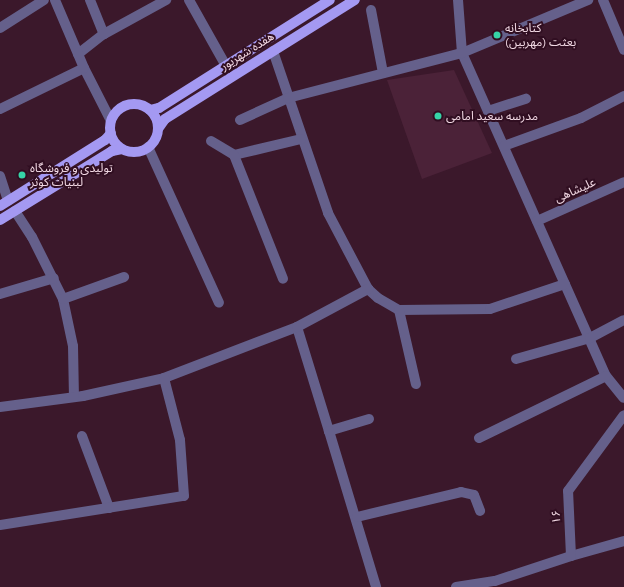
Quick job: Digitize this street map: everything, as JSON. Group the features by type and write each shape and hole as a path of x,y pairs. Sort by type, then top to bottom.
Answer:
{"main road":[{"name":"هفده شهریور","path":"150,110 226,66 330,0"},
{"name":"هفده شهریور","path":"158,129 165,119 272,50 356,0"},
{"path":"0,220 112,151 122,148 136,152 148,147 158,129 150,110 128,105 111,121 111,133 122,148"},
{"path":"4,203 105,140 111,133"}],"street":[{"path":"0,28 44,0"},
{"path":"55,0 84,68 111,121"},
{"path":"90,0 104,34"},
{"path":"78,54 104,34 166,0"},
{"path":"189,0 226,66"},
{"path":"458,0 462,53 606,376 624,398"},
{"path":"240,120 288,98 462,53 588,0"},
{"path":"603,0 624,50"},
{"path":"371,10 383,73"},
{"path":"272,50 301,139 328,213 368,289 399,310 490,309 565,284"},
{"path":"0,108 84,68"},
{"path":"504,146 581,118 624,96"},
{"path":"488,111 526,100"},
{"path":"234,155 301,139"},
{"path":"211,141 234,155 283,279"},
{"path":"148,147 219,303"},
{"path":"0,176 4,203"},
{"name":"علیشاهی","path":"537,221 624,182"},
{"path":"15,211 54,278 63,299 72,346 74,397"},
{"path":"63,299 124,277"},
{"path":"0,294 54,278"},
{"path":"0,407 74,397 164,378 297,327 368,289"},
{"path":"399,310 416,384"},
{"path":"516,359 590,338 624,320"},
{"path":"297,327 357,517 376,587"},
{"path":"479,438 606,376"},
{"path":"0,525 184,496 180,440 164,378"},
{"name":"۱۶","path":"571,556 568,491 624,415"},
{"path":"329,431 369,419"},
{"path":"82,436 109,508"},
{"path":"357,517 461,492 474,496 480,511"},
{"path":"456,587 495,584 571,556 624,541"}],"shaded area":[{"name":"مدرسه سعید امامی","path":"454,70 492,153 422,179 387,80"}],"place":[{"name":"کتابخانه بعثت (مهربین)","path":"497,35"},
{"name":"مدرسه سعید امامی","path":"438,116"},
{"name":"تولیدی و فروشگاه لبنیات کوثر","path":"22,175"}]}
